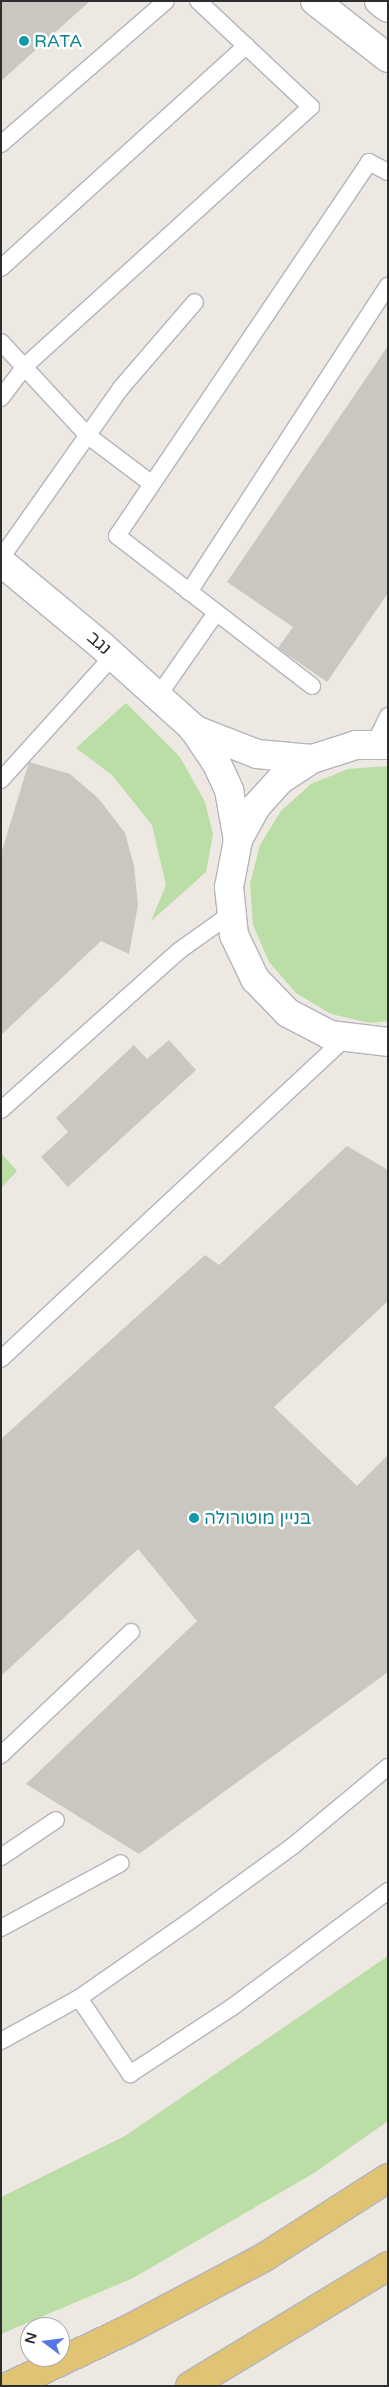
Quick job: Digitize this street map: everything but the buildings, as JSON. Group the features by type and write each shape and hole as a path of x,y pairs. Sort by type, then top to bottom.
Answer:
{"main road":[{"path":"10,2386 127,2330 263,2258 388,2178"},
{"path":"190,2386 388,2266"}],"street":[{"path":"315,1 388,58"},
{"path":"379,1 388,8"},
{"name":"נגב","path":"1,562 114,655 193,728 217,764 229,790 238,840"},
{"name":"נגב","path":"193,728 257,754 312,759"},
{"path":"381,745 356,745 312,759 281,780 256,807 238,840 228,887 234,935 254,978 288,1013 330,1036 388,1042"}],"lane":[{"path":"1,144 166,1"},
{"path":"1,398 24,367 312,108 198,1"},
{"path":"1,268 246,46"},
{"path":"312,686 117,536 369,162 388,172"},
{"path":"189,592 388,286"},
{"path":"1,558 121,388 195,302"},
{"path":"1,342 86,435 152,484"},
{"path":"158,696 216,613"},
{"path":"1,780 114,655"},
{"path":"381,745 388,716"},
{"path":"1,1110 180,950 232,913"},
{"path":"1,1359 345,1038"},
{"path":"1,1755 131,1632"},
{"path":"1,2041 79,1998 294,1845 388,1767"},
{"path":"4,1851 56,1820"},
{"path":"1,1928 121,1863"},
{"path":"79,1998 130,2074 231,2008 388,1891"}],"green space":[{"path":"126,703 180,757 205,802 213,834 206,872 151,921 166,885 152,825 112,775 76,748"},
{"path":"388,766 388,1021 370,1023 331,1014 296,993 269,962 253,925 250,884 260,845 281,811 311,784 348,769"},
{"path":"1,1153 17,1171 1,1188"},
{"path":"388,1956 388,2121 314,2173 133,2278 41,2317 20,2317 20,2326 1,2334 1,2197 125,2136"}],"place":[{"name":"RATA","path":"24,41"},
{"name":"בניין מוטורולה","path":"194,1518"}]}
